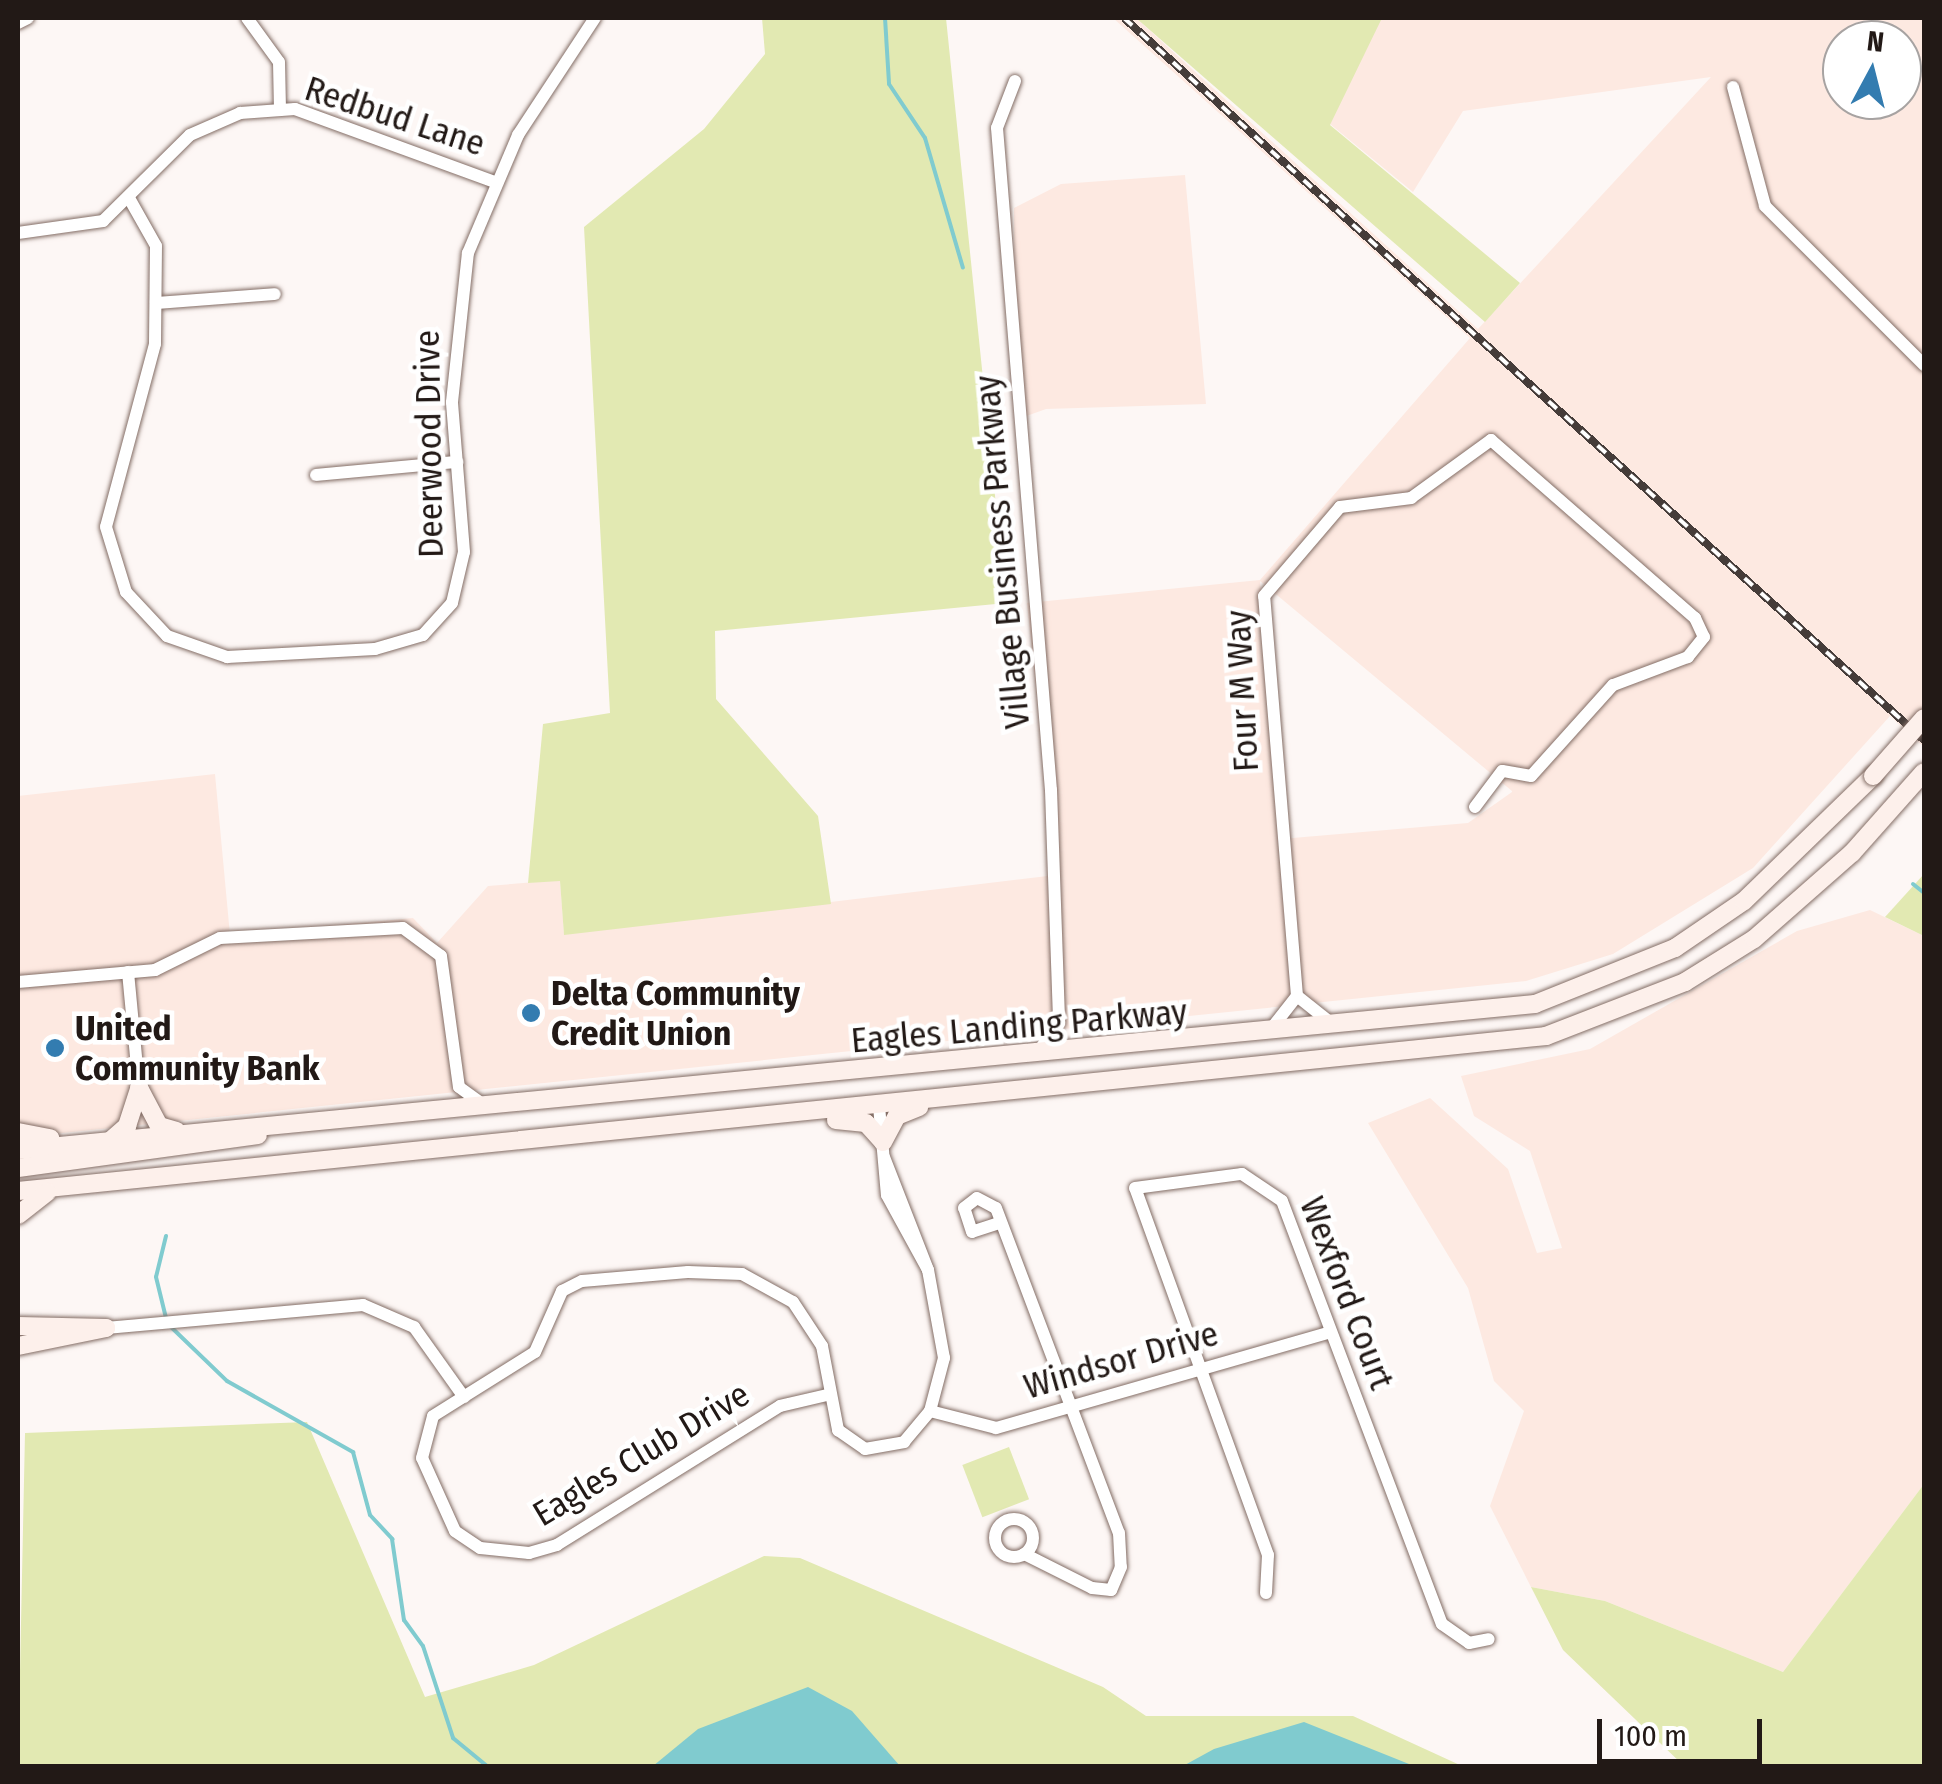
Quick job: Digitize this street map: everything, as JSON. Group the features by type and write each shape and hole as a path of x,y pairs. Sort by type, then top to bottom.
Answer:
{"main road":[{"name":"Eagles Landing Parkway","path":"18,1150 1264,1037 1535,1004 1606,981 1744,902 1872,776 1924,718"},
{"name":"Eagles Landing Parkway","path":"18,1190 1546,1036 1685,982 1754,939 1900,800 1924,772"},
{"path":"139,1088 160,1126 186,1134"},
{"path":"18,1132 109,1141 128,1126 139,1088"},
{"path":"690,1125 854,1118 883,1153 897,1116 939,1100"},
{"path":"18,1168 182,1152 296,1124"},
{"path":"18,1216 29,1200 63,1186"},
{"path":"18,1326 106,1328"},
{"path":"18,1346 106,1328"}],"street":[{"path":"18,24 28,18"},
{"path":"247,18 278,62 280,110"},
{"name":"Deerwood Drive","path":"129,198 153,231 156,303 146,386 106,527 126,592 167,636 260,658 375,649 423,635 460,583 456,462 458,298 495,182 595,18"},
{"name":"Village Business Parkway","path":"1016,81 998,128 1051,790 1059,1023"},
{"path":"1733,87 1765,206 1924,365"},
{"name":"Redbud Lane","path":"18,233 90,226 129,198 190,135 240,112 280,110 384,137 495,182"},
{"path":"156,303 275,294"},
{"name":"Four M Way","path":"1298,996 1264,596 1340,507 1411,498 1475,443 1503,446 1695,618 1704,637 1688,658 1612,685 1531,776 1502,771 1475,807"},
{"path":"316,474 456,462"},
{"path":"18,982 128,972 170,964 220,938 403,928 441,956 459,1086 488,1108"},
{"path":"128,972 139,1088"},
{"path":"1264,1037 1298,996 1342,1029"},
{"path":"1029,1059 1059,1023 1094,1053"},
{"path":"433,1112 459,1086"},
{"path":"879,1106 894,1214 928,1270"},
{"path":"827,1395 838,1430 865,1449 919,1433 930,1411 944,1340 928,1270 883,1153"},
{"name":"Wexford Court","path":"1202,1368 1135,1188 1242,1174 1263,1182 1282,1201 1442,1624 1469,1643 1489,1638"},
{"path":"996,1224 1072,1406 1119,1534 1116,1584 1092,1588 1024,1554"},
{"name":"Eagles Club Drive","path":"688,1272 742,1274 793,1302 822,1346 827,1395 780,1406 558,1545 506,1555 455,1532 422,1458 424,1428 535,1352 562,1292 582,1280 688,1272"},
{"path":"106,1328 379,1308 414,1327 464,1397"},
{"name":"Windsor Drive","path":"930,1411 996,1428 1330,1332"},
{"path":"1202,1368 1268,1555 1266,1593"}],"shaded area":[{"path":"1113,18 1136,18 1478,329 1711,77 1463,111 1413,192 1330,124 1380,19 1924,18 1924,747 1890,716 1753,868 1613,954 1526,981 43,1135 18,1124 18,796 215,774 230,935 413,918 437,943 488,886 560,880 564,934 1056,875 1027,603 1260,580 1470,338","holes":["1260,581 1512,791 1468,823 1281,839"]},
{"path":"1185,175 1206,404 1046,409 1015,420 1014,208 1061,184"},
{"path":"1870,910 1924,936 1924,1484 1783,1672 1605,1601 1531,1587 1490,1506 1524,1411 1494,1381 1468,1288 1368,1123 1430,1098 1508,1169 1537,1253 1562,1248 1530,1151 1474,1116 1461,1076 1590,1049 1797,931"}],"green space":[{"path":"762,18 946,18 1006,603 715,631 716,699 818,816 831,904 564,935 560,881 528,883 543,724 610,713 584,227 704,129 765,54"},
{"path":"1136,18 1382,18 1330,125 1520,283 1485,322"},
{"path":"1924,874 1924,936 1885,917"},
{"path":"307,1422 425,1697 534,1665 764,1556 800,1558 1103,1687 1146,1716 1353,1716 1462,1766 18,1766 25,1433"},
{"path":"1009,1447 1029,1499 982,1517 962,1465"},
{"path":"1924,1484 1924,1766 1684,1766 1563,1650 1531,1587 1605,1601 1783,1672"}],"water":[{"path":"808,1687 852,1711 900,1766 653,1766 698,1729"},
{"path":"1304,1722 1414,1766 1183,1766 1214,1749"}],"waterway":[{"path":"885,18 889,84 925,138 963,268"},
{"path":"1913,884 1924,893"},
{"path":"166,1236 156,1277 166,1318"},
{"path":"171,1327 227,1381 353,1452 370,1515 392,1539 404,1620 423,1646 453,1738 487,1766"}],"railway":[{"path":"1124,18 1924,740"}],"place":[{"name":"Delta Community Credit Union","path":"531,1013"},
{"name":"United Community Bank","path":"55,1048"}]}
